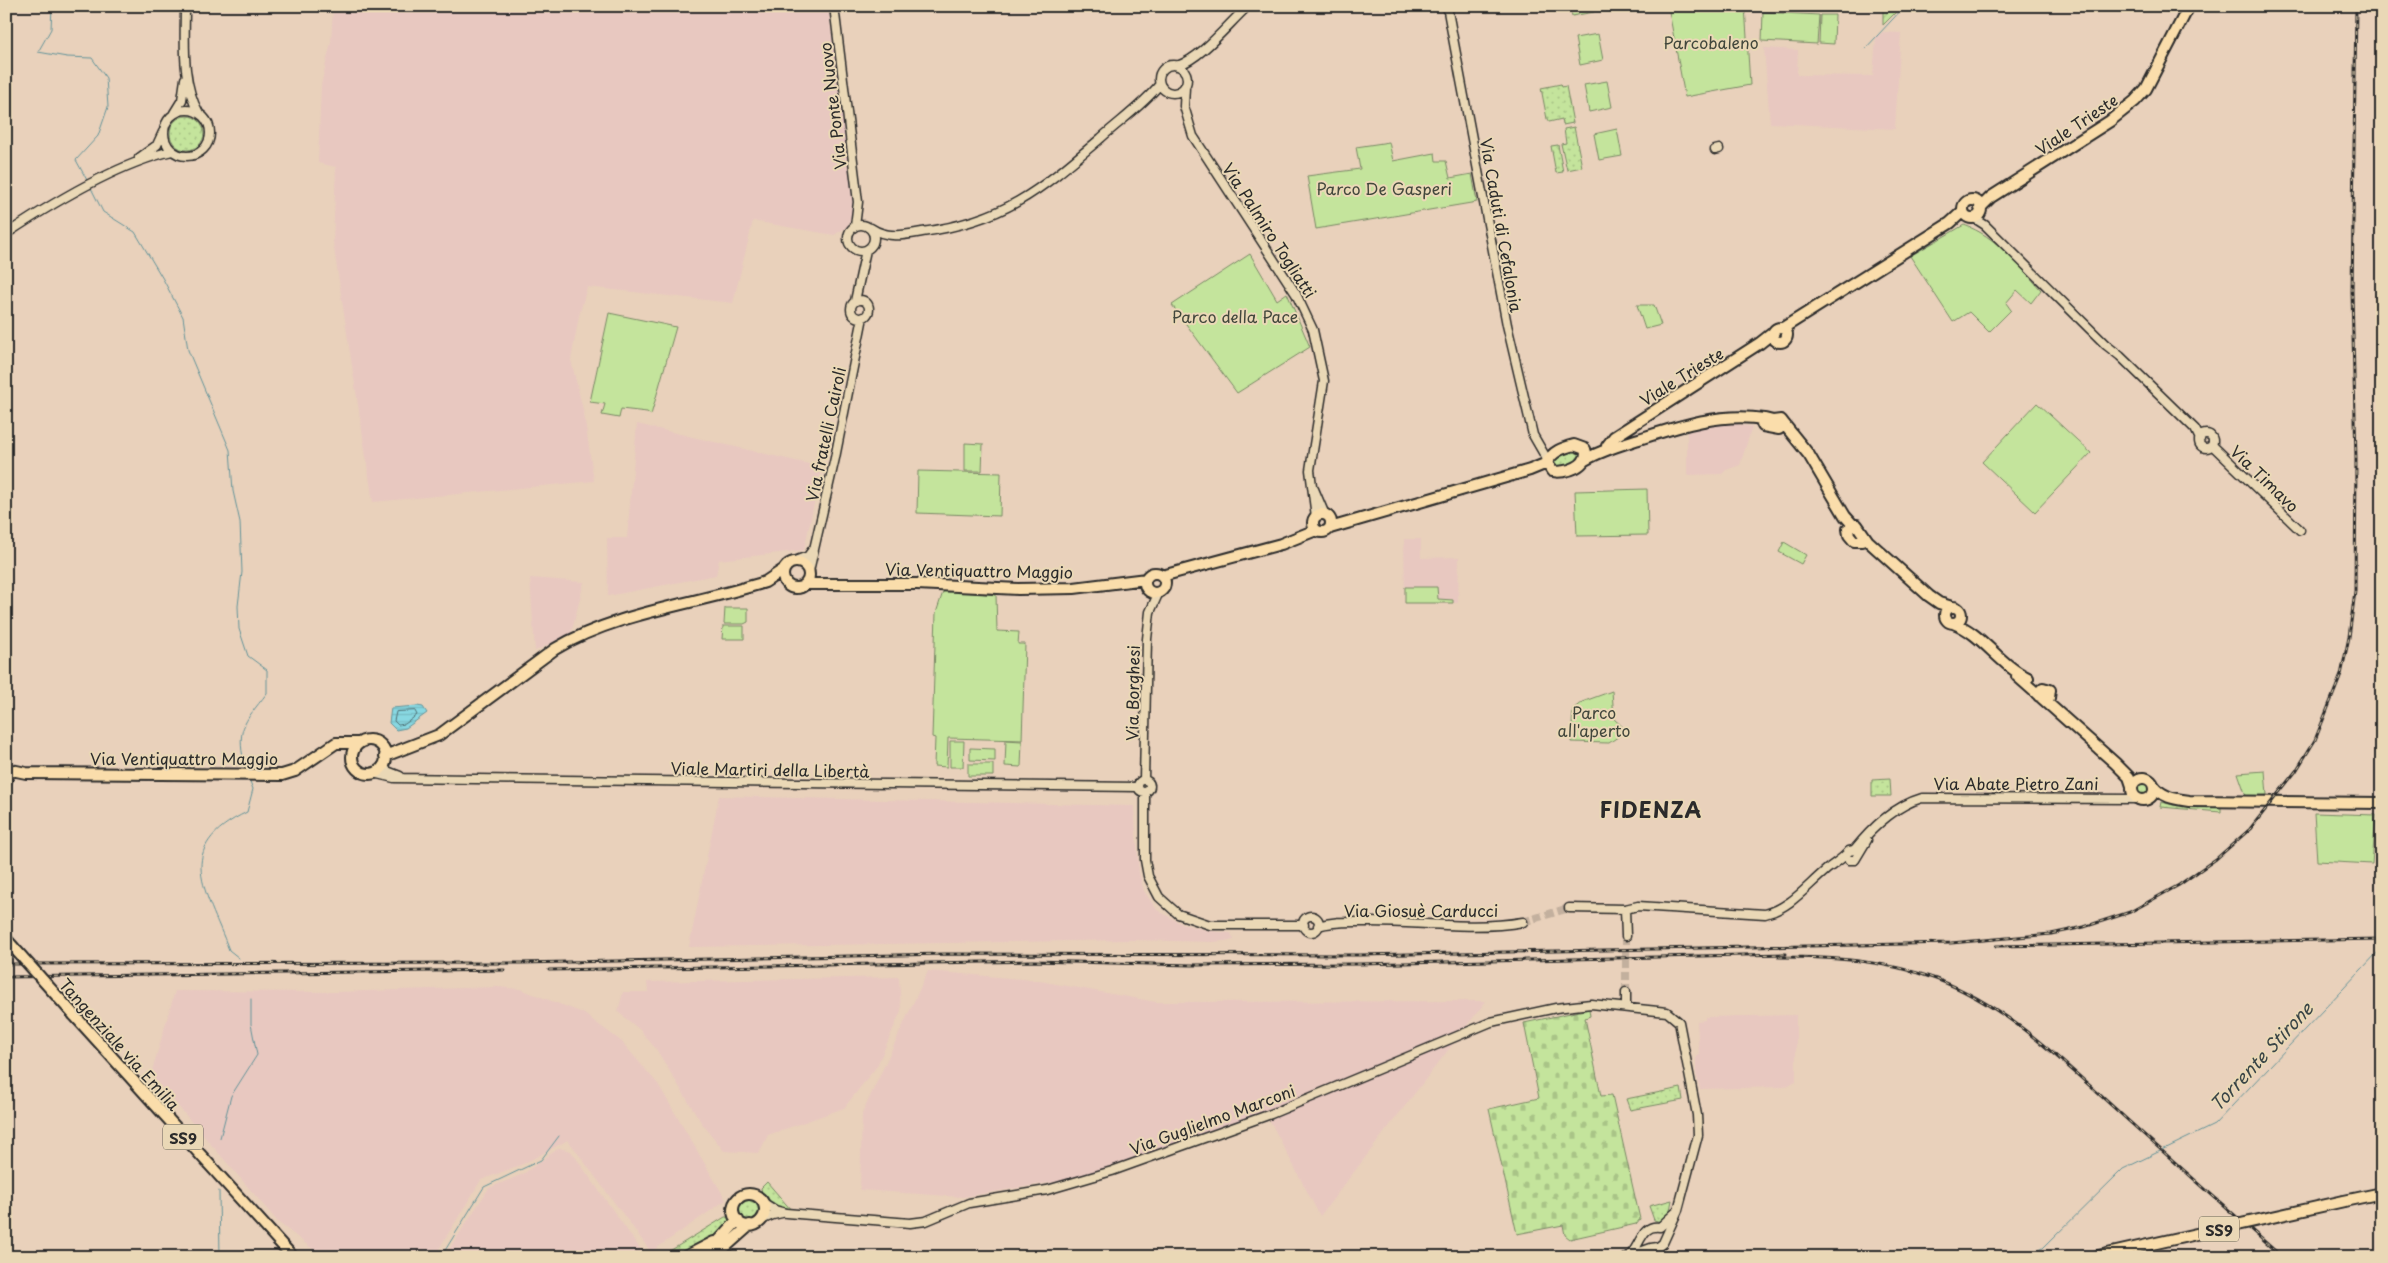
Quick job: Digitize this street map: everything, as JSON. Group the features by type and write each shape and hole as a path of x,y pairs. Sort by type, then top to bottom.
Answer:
{"main road":[{"name":"Viale Trieste","path":"1612,446 1614,437 1950,223 1973,211 1991,197 2110,121 2146,90 2188,6"},
{"path":"1612,446 1708,419 1744,417 1782,426 1796,438 1813,461 1849,524 1857,525 1861,528 1865,540 1938,603 1947,621 1968,630"},
{"path":"1557,451 1574,445 1582,446 1586,456"},
{"name":"Via Ventiquattro Maggio","path":"1319,520 1323,532 1330,528 1367,517 1549,465 1571,469 1586,456 1612,446"},
{"name":"Via Ventiquattro Maggio","path":"1549,465 1557,451"},
{"name":"Via Ventiquattro Maggio","path":"384,756 439,735 543,657 571,639 630,618 765,582 784,581 793,588 806,584 829,583 917,584 1018,589 1074,588 1127,582 1154,585 1185,570 1262,548 1294,535 1319,520 1337,521 1367,517"},
{"name":"Via Ventiquattro Maggio","path":"765,582 792,562 804,564 809,572 829,583"},
{"path":"783,570 784,581"},
{"path":"806,584 809,572"},
{"path":"1938,603 1956,610 1968,630 2009,668 2044,695 2057,711 2115,763 2129,777 2134,795 2144,799 2154,793 2154,786 2151,780 2142,778 2115,763"},
{"path":"1945,615 1948,609 1956,610"},
{"path":"1953,623 1959,620 1956,610"},
{"path":"370,740 384,756 373,773 360,771 354,765 352,756 346,749 334,745 370,740"},
{"path":"352,756 359,743"},
{"name":"Via Ventiquattro Maggio","path":"7,774 282,775 291,772 334,745"},
{"path":"2132,787 2136,781 2142,778"},
{"name":"Via Abate Pietro Zani","path":"2154,786 2159,792 2170,798 2190,801 2382,803"},
{"name":"Via Abate Pietro Zani","path":"2144,799 2178,803 2190,801"},
{"name":"Tangenziale via Emilia","path":"6,939 293,1257"},
{"name":"SS9","path":"2094,1257 2382,1193"},
{"path":"714,1257 738,1234 761,1220 765,1212 764,1203 755,1195 742,1196 734,1206 733,1211 738,1220 750,1226"},
{"path":"704,1257 738,1220"},
{"path":"720,1257 738,1234"},
{"path":"685,1257 726,1235"}],"street":[{"path":"132,164 157,145 182,100 186,72 185,6"},
{"name":"Via Ponte Nuovo","path":"834,6 858,202 856,226 851,230 848,237 854,249 860,273 864,301 869,309 860,317 851,310 855,301 860,273 866,250 873,242 874,235 858,202"},
{"name":"Via Palmiro Togliatti","path":"1248,6 1201,51 1185,63 1164,69 1160,76 1160,84 1170,92 1186,118 1198,146 1296,294 1313,330 1324,381 1310,470 1310,481 1319,520"},
{"name":"Via Caduti di Cefalonia","path":"1447,6 1507,325 1528,416 1534,435 1541,445 1549,465"},
{"name":"Via Palmiro Togliatti","path":"1186,118 1183,98 1186,74 1201,51"},
{"path":"1177,66 1186,74"},
{"path":"164,130 164,138 172,151 177,155 190,156 205,147 208,142 210,129 208,123 192,101 186,72"},
{"path":"856,226 869,227 886,235 896,235 962,226 1016,204 1053,180 1140,105 1160,84"},
{"path":"1140,105 1170,92 1180,92 1185,87"},
{"path":"173,115 186,110 199,113"},
{"path":"6,234 115,172 156,155 172,151"},
{"name":"Via Timavo","path":"1973,211 2102,341 2120,356 2203,437 2205,447 2212,445 2300,530"},
{"path":"873,242 896,235"},
{"path":"854,249 866,250"},
{"path":"855,301 864,301"},
{"name":"Via fratelli Cairoli","path":"809,572 860,331 860,317"},
{"path":"1541,445 1549,451 1557,451"},
{"path":"792,562 808,556 815,543"},
{"name":"Via Borghesi","path":"1144,780 1147,639 1154,585"},
{"path":"384,756 387,771 402,777"},
{"name":"Viale Martiri della Libertà","path":"373,773 388,778 1138,787"},
{"path":"1144,780 1149,782 1151,788 1145,793 1140,791 1138,787 1140,782 1144,780"},
{"name":"Via Abate Pietro Zani","path":"2111,799 2126,795 2132,787"},
{"name":"Via Giosuè Carducci","path":"1145,793 1147,799 1145,860 1148,876 1159,897 1178,914 1210,925 1304,925 1309,932 1316,930 1318,926 1331,923 1472,924 1523,922"},
{"name":"Via Abate Pietro Zani","path":"1626,908 1638,906 1765,914 1776,912 1796,898 1826,870 1848,858 1849,851 1856,853 1870,833 1900,806 1922,798 2144,799"},
{"path":"1569,908 1626,908 1626,936"},
{"path":"1626,992 1626,1006"},
{"name":"Via Guglielmo Marconi","path":"761,1220 772,1214 786,1213 910,1223 926,1221 969,1204 1047,1190 1120,1168 1270,1114 1491,1022 1582,1004 1626,1006 1667,1012 1676,1018 1681,1028 1699,1131 1678,1210 1665,1239"},
{"name":"Via Guglielmo Marconi","path":"764,1203 774,1210 786,1213"},
{"path":"1629,1256 1648,1228 1660,1227 1678,1210"},
{"path":"1629,1256 1658,1247 1665,1239 1664,1232 1660,1227"},
{"path":"1642,1237 1645,1244 1650,1248"}],"shaded area":[{"path":"333,6 828,6 854,203 849,226 834,235 753,221 733,303 587,287 579,316 571,360 584,414 594,481 373,502 333,242 336,167 318,163 321,85 331,42"},
{"path":"1883,32 1901,33 1895,129 1770,123 1764,48 1798,50 1797,75 1873,76 1876,37"},
{"path":"1718,423 1752,427 1740,465 1726,470 1722,474 1687,475 1687,432"},
{"path":"637,424 822,467 804,550 719,560 716,575 608,596 607,538 627,538"},
{"path":"1404,539 1421,539 1421,558 1459,557 1458,603 1405,603"},
{"path":"530,578 584,582 571,634 535,651"},
{"path":"719,796 1134,806 1139,873 1144,891 1157,910 1182,924 1210,931 1231,933 1234,940 1213,942 1131,940 689,947"},
{"path":"928,971 1034,980 1156,1002 1486,1001 1320,1216 1268,1117 1073,1179 963,1197 860,1190 862,1114"},
{"path":"899,977 901,1011 877,1066 844,1108 768,1135 759,1153 724,1151 701,1122 656,1049 640,1030 618,1012 623,992 648,992 647,982"},
{"path":"497,987 520,989 583,1013 621,1041 658,1084 726,1200 651,1252 568,1140 523,1164 481,1180 434,1257 323,1257 279,1223 151,1075 175,991 334,992"},
{"path":"1796,1015 1796,1082 1784,1087 1700,1089 1696,1073 1696,1056 1699,1055 1697,1021 1705,1020 1705,1017"},
{"path":"559,1148 571,1151 646,1257 444,1257 489,1188 523,1174"}],"green space":[{"path":"1570,6 1593,6 1594,12 1572,16"},
{"name":"Parcobaleno","path":"1668,6 1745,6 1750,85 1685,97"},
{"path":"1883,6 1902,6 1883,25"},
{"path":"1763,12 1819,15 1817,44 1762,41"},
{"path":"1820,15 1835,15 1834,44 1819,43"},
{"path":"1598,34 1603,60 1580,65 1575,38"},
{"path":"1607,81 1612,107 1589,112 1584,85"},
{"path":"1561,84 1562,87 1566,86 1573,123 1563,125 1562,119 1549,122 1547,119 1541,88"},
{"path":"187,116 194,117 199,121 203,126 203,140 199,145 194,149 187,150 180,149 175,145 171,140 170,133 171,126 175,121 180,117"},
{"path":"1574,127 1582,167 1567,170 1561,144 1566,143 1564,129"},
{"path":"1617,129 1622,156 1599,160 1594,134"},
{"name":"Parco De Gasperi","path":"1389,142 1393,161 1435,153 1436,161 1446,161 1450,178 1472,174 1477,202 1316,229 1307,176 1360,169 1356,147"},
{"path":"1558,145 1563,172 1556,173 1551,146"},
{"path":"1964,225 1976,230 1997,244 2041,290 2031,303 2017,290 2006,303 2011,310 1989,332 1969,312 1953,322 1910,256"},
{"name":"Parco della Pace","path":"1250,254 1277,300 1287,293 1310,347 1237,393 1172,305"},
{"path":"1637,305 1654,305 1661,325 1645,329"},
{"path":"609,313 676,327 651,415 647,412 621,409 619,418 602,415 605,404 590,402"},
{"path":"2037,403 2091,453 2035,512 1982,462"},
{"path":"965,443 983,444 982,471 965,471"},
{"path":"1570,448 1583,451 1578,463 1555,468 1551,460"},
{"path":"918,471 1001,473 1000,516 917,513"},
{"path":"1647,489 1648,535 1577,536 1575,491"},
{"path":"1784,542 1806,555 1801,564 1779,552"},
{"path":"1405,587 1437,587 1438,599 1453,600 1453,603 1405,603"},
{"path":"949,590 996,595 997,631 1019,632 1018,644 1025,644 1022,740 948,738 947,767 934,766 935,738 932,737 936,613 943,592"},
{"path":"725,608 748,608 748,622 744,624 724,624"},
{"path":"723,626 744,626 744,639 722,639"},
{"name":"Parco all'aperto","path":"1612,691 1614,719 1624,728 1625,732 1609,743 1571,742 1573,709 1582,702"},
{"path":"1006,740 1022,741 1021,767 1005,766"},
{"path":"950,741 964,741 963,767 950,767"},
{"path":"970,748 995,749 995,761 970,760"},
{"path":"968,764 993,764 993,776 968,776"},
{"path":"2265,771 2267,795 2246,796 2238,773"},
{"path":"1890,779 1891,796 1872,796 1872,780"},
{"path":"2141,782 2147,782 2151,789 2147,796 2141,796 2137,792 2137,786"},
{"path":"2161,802 2173,805 2221,806 2221,812 2160,807"},
{"path":"2314,813 2376,815 2372,864 2317,861"},
{"path":"1589,1009 1590,1016 1585,1018 1601,1096 1612,1095 1640,1219 1636,1224 1570,1239 1565,1235 1563,1225 1517,1234 1489,1109 1539,1098 1524,1023"},
{"path":"1681,1088 1683,1100 1630,1110 1626,1099"},
{"path":"767,1182 792,1211 776,1208 768,1203 761,1188"},
{"path":"749,1198 754,1199 760,1205 760,1215 754,1221 749,1222 744,1221 738,1215 737,1210 738,1205 744,1199"},
{"path":"1672,1200 1669,1216 1661,1222 1654,1220 1649,1206"},
{"path":"725,1217 731,1217 733,1220 730,1228 679,1257 660,1257"}],"water":[{"path":"423,707 427,713 406,728 396,730 389,723 391,708"}],"waterway":[{"path":"52,6 51,29 38,52 67,57 92,58 106,78 108,107 98,136 76,160 88,182"},
{"path":"1864,50 1905,6"},
{"path":"91,188 103,212 135,232 163,279 183,317 188,350 230,450 233,491 240,522 242,572 238,606 239,629 248,656 267,670 267,693 247,720 241,736 246,770"},
{"path":"239,958 229,950 205,889 201,872 202,855 209,840 224,826 247,812 253,789 249,779"},
{"name":"Torrente Stirone","path":"2027,1257 2043,1248 2123,1169 2214,1125 2379,951 2382,945"},
{"path":"220,1138 231,1096 257,1055 251,1024 251,999"},
{"path":"441,1257 484,1187 541,1160 559,1136"},
{"path":"219,1191 220,1257"}],"tunnel":[{"path":"1523,922 1569,908"},
{"path":"1626,936 1626,992"}],"railway":[{"path":"6,964 521,963 945,954 1360,955 1951,943 2051,934 2084,927 2130,912 2179,885 2216,859 2250,829 2296,771 2315,740 2341,675 2349,637 2355,591 2356,459 2352,292 2356,6"},
{"path":"1996,946 2382,939"},
{"path":"549,970 1033,961 1191,965 1360,964 1786,954"},
{"path":"1779,957 1839,959 1897,968 1936,979 1962,990 1987,1004 2034,1037 2282,1257"},
{"path":"6,977 504,970"}],"district":[{"name":"FIDENZA","path":"1651,809"}]}
